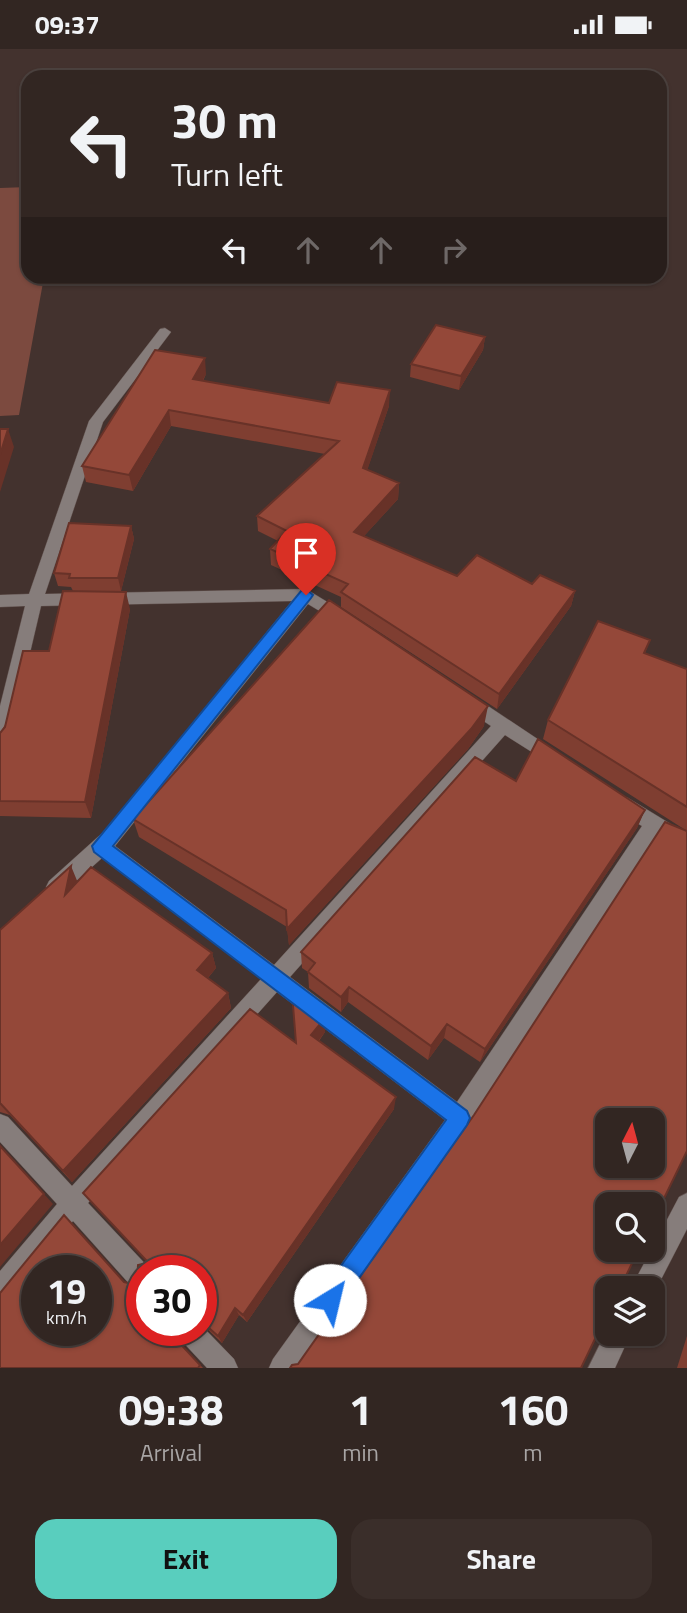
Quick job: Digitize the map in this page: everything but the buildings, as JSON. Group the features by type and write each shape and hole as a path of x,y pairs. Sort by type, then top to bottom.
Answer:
{"street":[{"path":"0,743 35,599 96,421 165,332"},
{"path":"40,901 125,821 306,595"},
{"path":"0,601 306,595 352,625"},
{"path":"456,694 572,771"},
{"path":"0,1290 72,1204 503,725"},
{"path":"607,794 687,844"},
{"path":"282,1368 460,1118 653,825"},
{"path":"101,846 460,1118"},
{"path":"0,1125 126,1262"},
{"path":"649,1276 687,1205"},
{"path":"204,1346 225,1368"},
{"path":"601,1368 612,1346"}],"shaded area":[{"path":"21,187 21,284 43,284 19,415 0,416 0,188"}],"route":[{"path":"306,595 117,832 101,846 460,1118 330,1300"}]}
